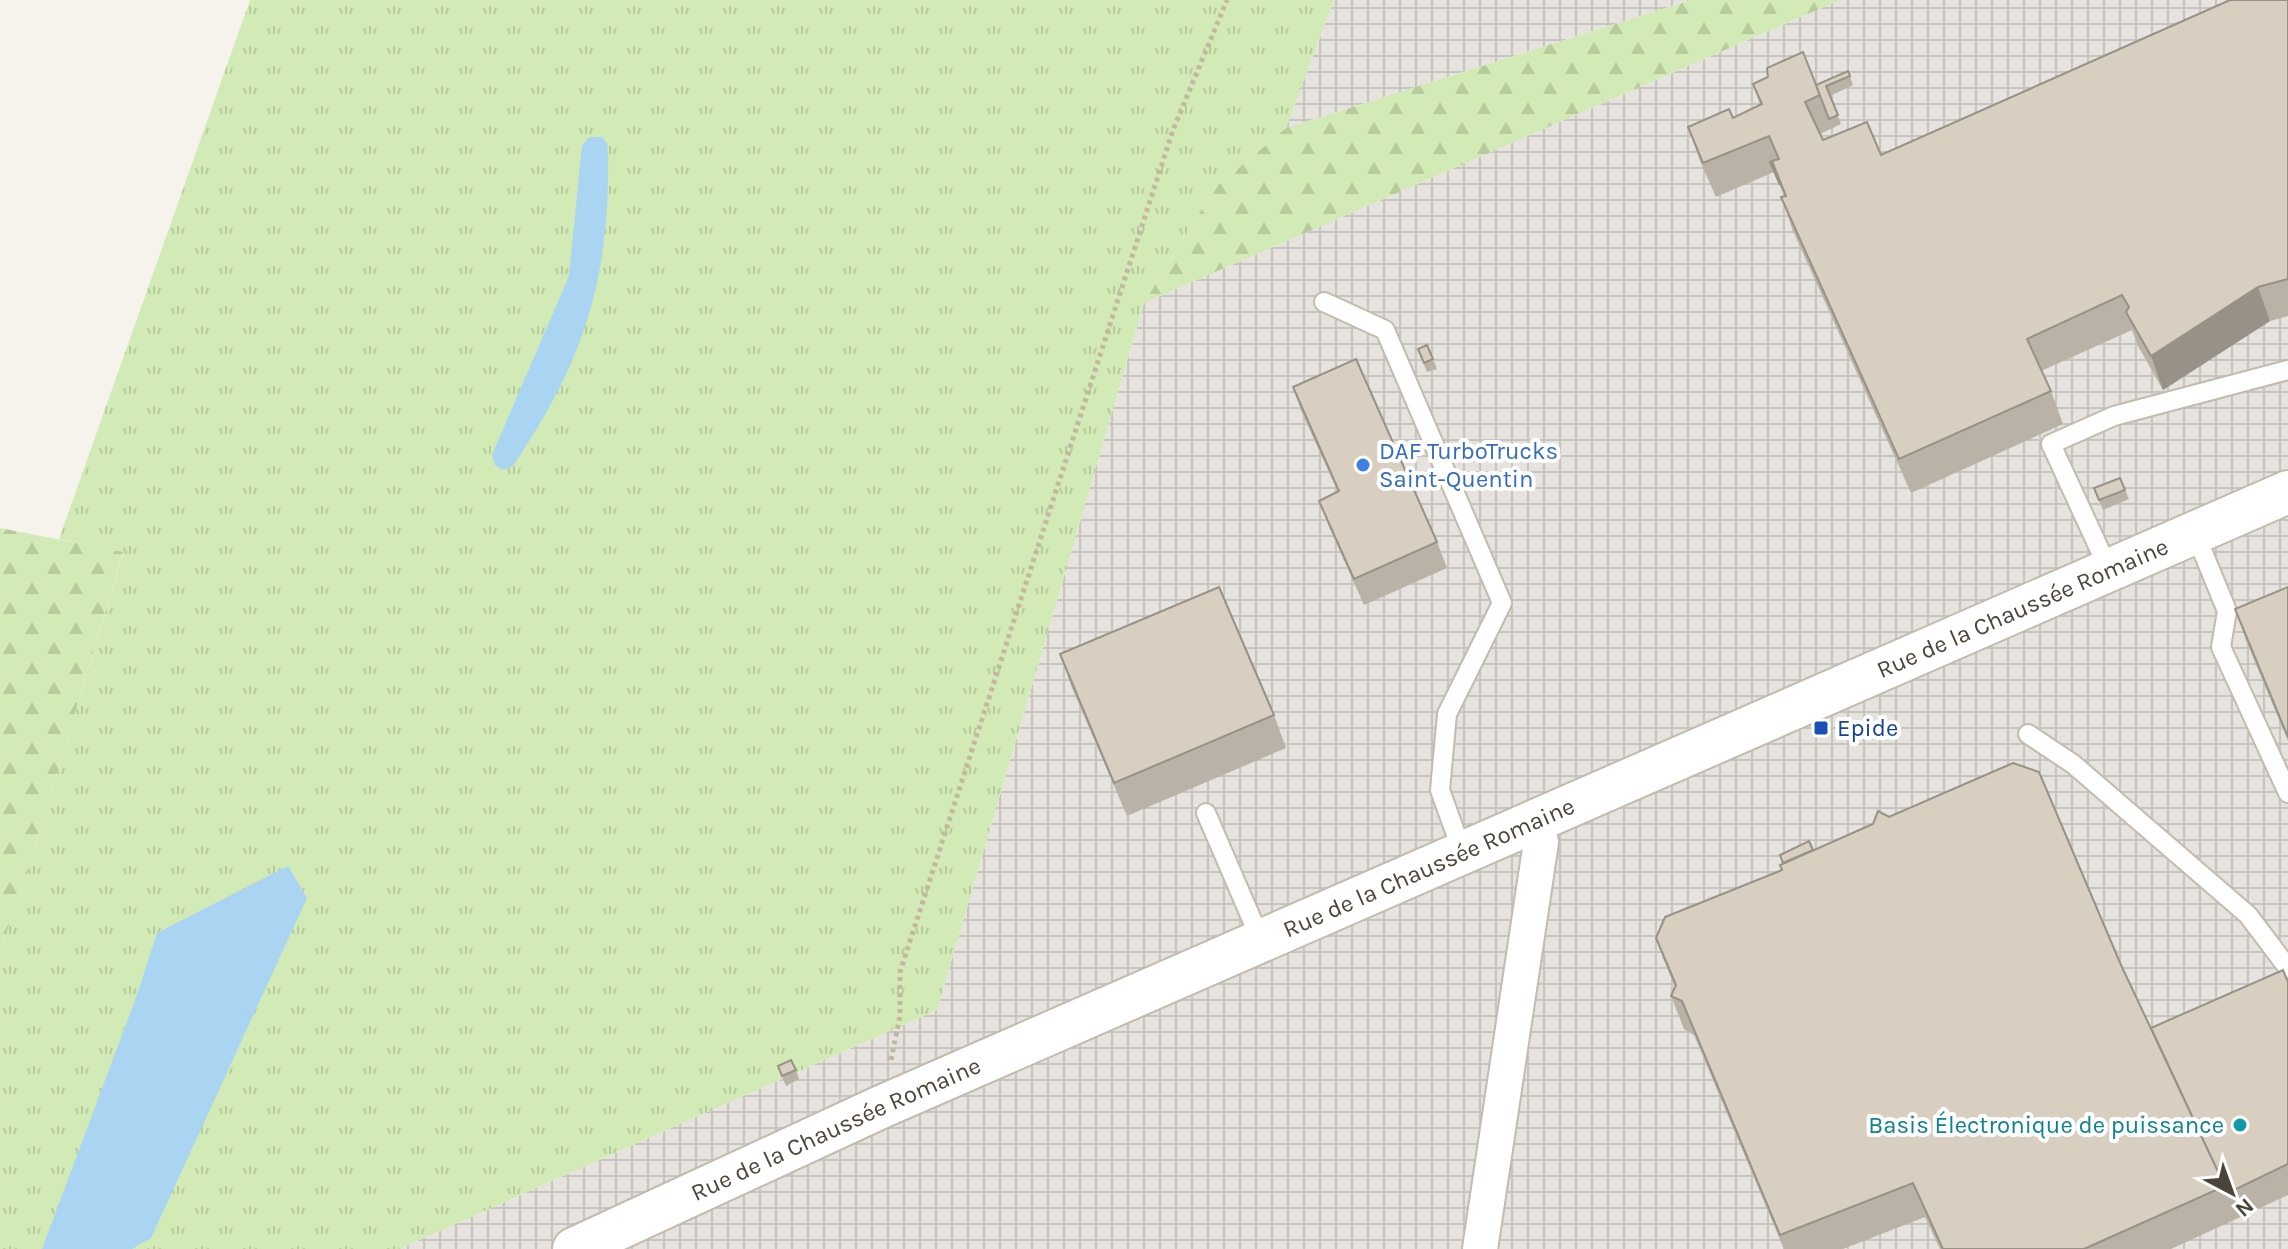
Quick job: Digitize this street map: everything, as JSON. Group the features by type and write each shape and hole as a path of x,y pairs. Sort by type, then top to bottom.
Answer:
{"street":[{"name":"Rue de la Chaussée Romaine","path":"574,1249 881,1107 2288,492"},
{"path":"1480,1249 1541,842 1536,822"}],"lane":[{"path":"1324,302 1385,330 1502,603 1447,714 1440,790 1463,854"},
{"path":"2109,570 2051,444 2114,416 2288,370"},
{"path":"2195,533 2227,611 2221,647 2288,793"},
{"path":"2028,734 2073,764 2248,915 2288,968"},
{"path":"1206,813 1262,943"}],"path":[{"path":"881,1107 900,1016 900,972 1168,145 1227,0"}],"shaded area":[{"path":"1334,0 1691,0 1286,128"},
{"path":"1840,0 2288,0 2288,1249 399,1249 937,1010 1144,303"}],"green space":[{"path":"250,0 1334,0 1286,128 1214,189 1144,303 937,1010 399,1249 0,1249 0,950 25,881 123,553 59,539"},
{"path":"1691,0 1840,0 1144,303 1214,189 1286,128"},
{"path":"0,528 123,552 25,881 0,950"}],"water":[{"path":"589,137 602,137 607,143 608,152 604,240 588,318 575,355 537,429 512,467 502,470 495,465 492,455 569,276 582,146"},
{"path":"288,866 307,898 151,1238 132,1249 42,1249 137,995 157,933"}],"building":[{"path":"2230,0 2288,0 2288,279 2258,287 2151,356 2126,312 2129,307 2122,295 2027,339 2051,391 1899,459 1781,197 1786,196 1772,161 1779,159 1769,136 1703,163 1688,127 1729,109 1733,118 1762,104 1753,84 1768,77 1767,68 1803,52 1820,95 1805,102 1823,140 1867,122 1881,155"},
{"path":"1848,71 1850,76 1826,86 1838,115 1829,119 1816,85"},
{"path":"1427,345 1433,359 1424,363 1418,349"},
{"name":"DAF TurboTrucks Saint-Quentin","path":"1356,359 1437,542 1354,579 1319,501 1339,491 1293,387"},
{"path":"2120,478 2125,490 2099,500 2094,488"},
{"path":"1219,587 1274,715 1114,783 1060,654"},
{"path":"2288,587 2288,737 2235,609"},
{"path":"2013,763 2039,772 2121,965 2225,1186 2084,1249 1943,1249 1913,1183 1780,1235 1682,1001 1671,996 1676,985 1656,938 1665,917 1782,870 1780,865 1873,824 1878,811 1889,817"},
{"path":"1809,841 1813,850 1783,863 1780,855"},
{"name":"Basis Électronique de puissance","path":"2283,970 2288,982 2288,1164 2228,1193 2151,1028"},
{"path":"791,1060 796,1070 782,1076 778,1066"}],"place":[{"name":"DAF TurboTrucks Saint-Quentin","path":"1363,465"},
{"name":"Epide","path":"1821,728"},
{"name":"Basis Électronique de puissance","path":"2240,1125"}]}
